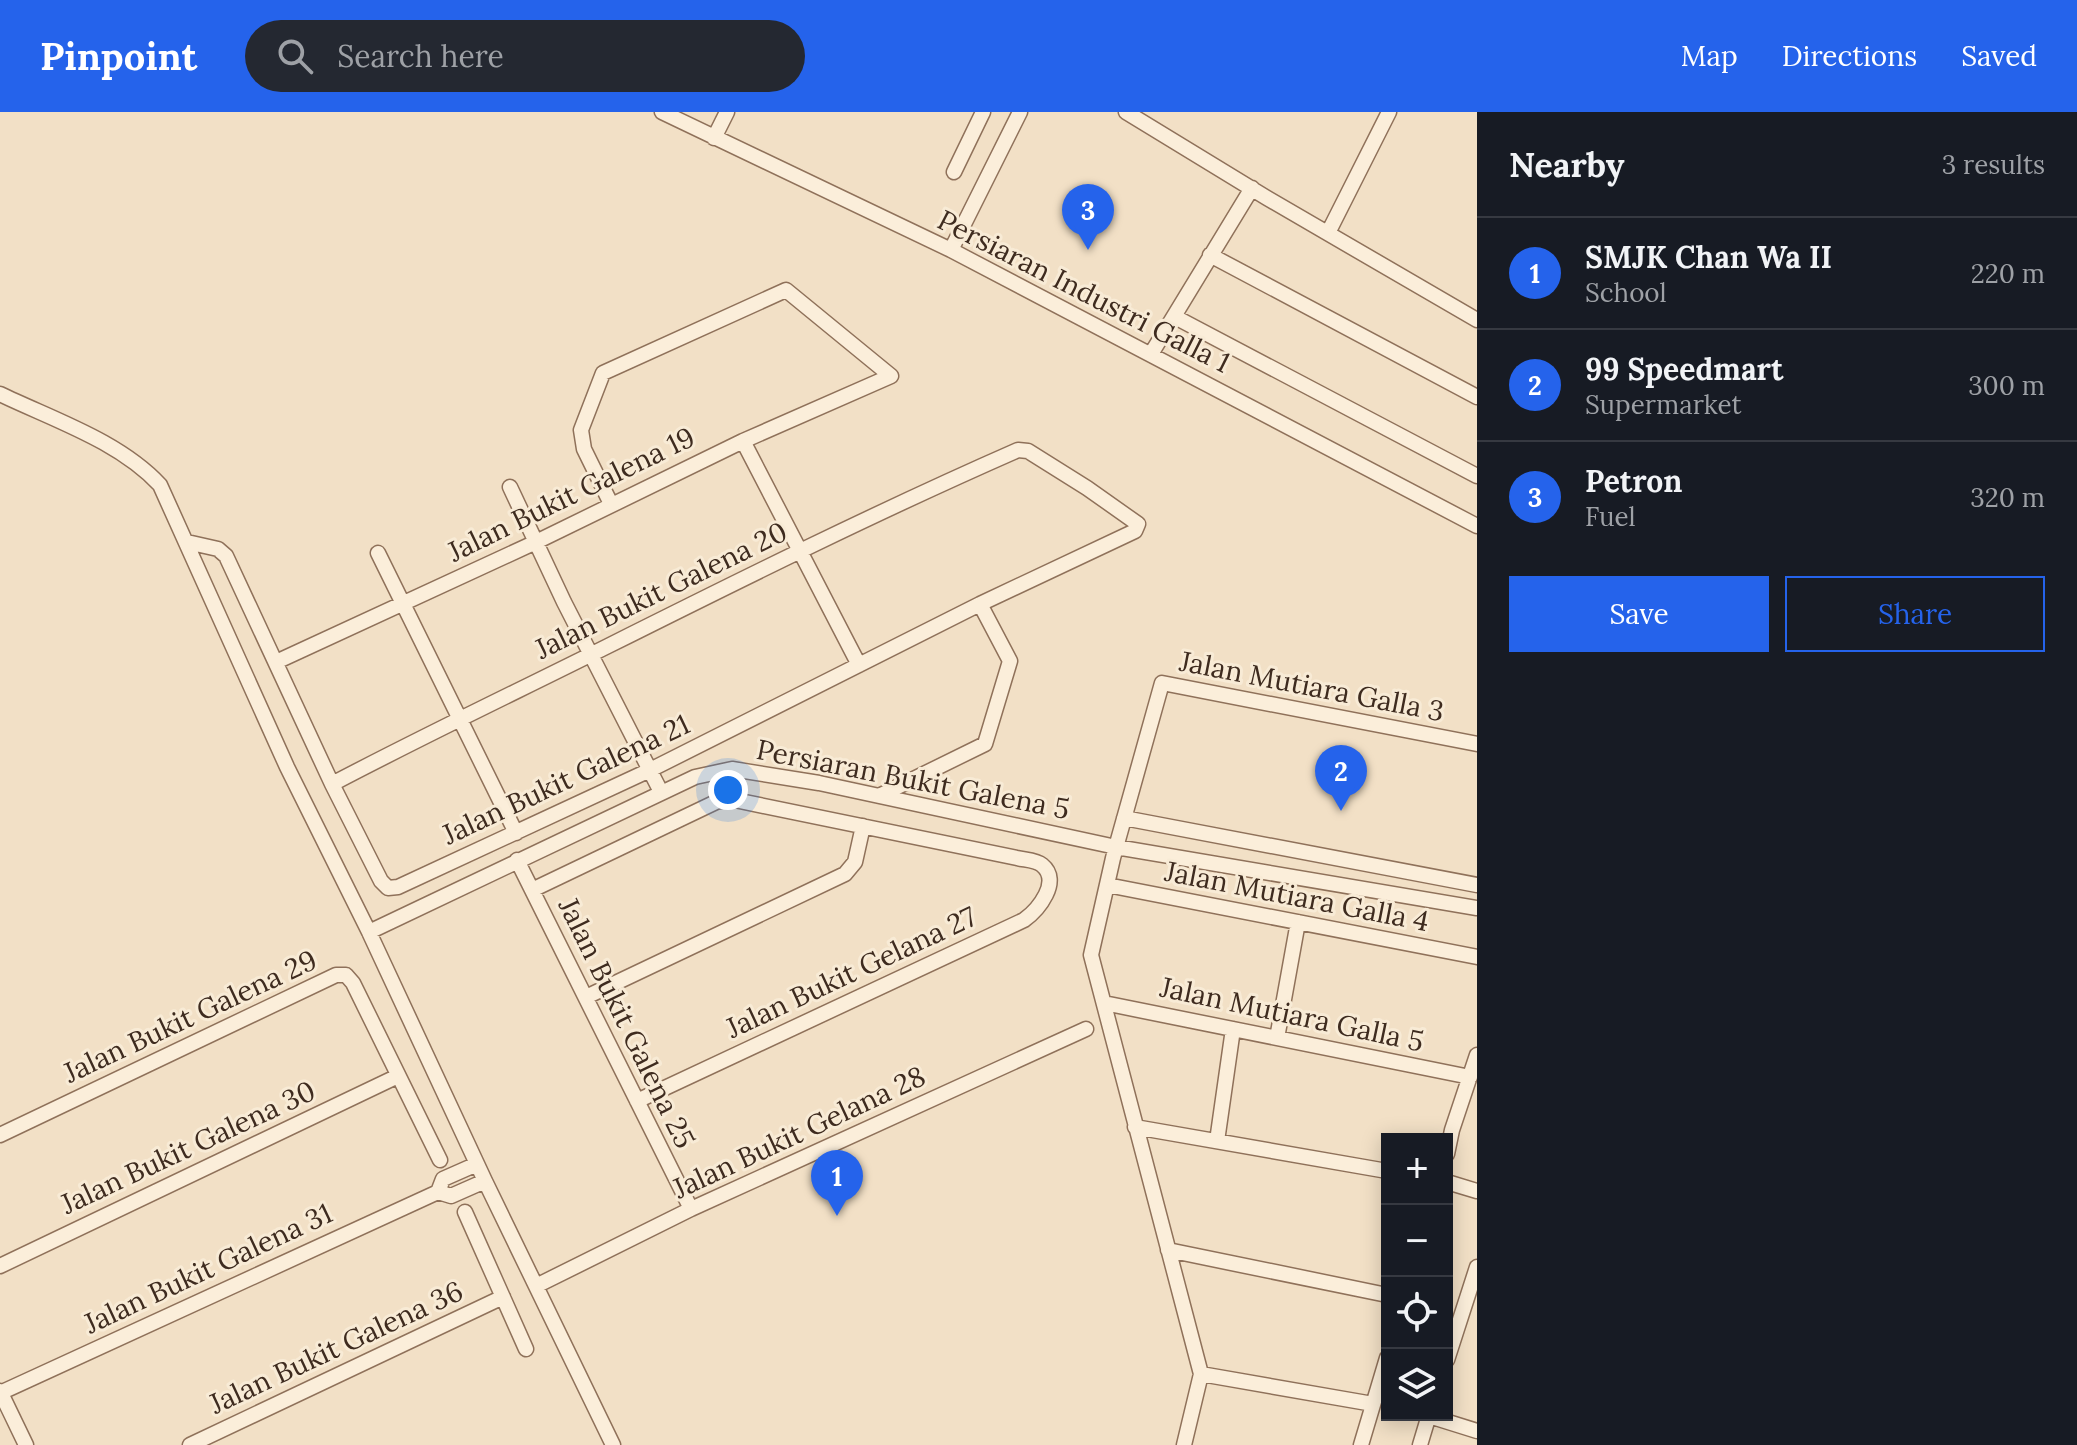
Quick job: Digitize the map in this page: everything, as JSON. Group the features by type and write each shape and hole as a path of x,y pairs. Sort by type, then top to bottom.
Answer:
{"street":[{"name":"Persiaran Industri Galla 1","path":"662,112 951,250 1474,524"},
{"path":"714,138 727,112"},
{"path":"954,172 983,112"},
{"path":"951,250 1020,112"},
{"path":"1126,112 1477,320"},
{"path":"1328,233 1389,112"},
{"path":"1151,354 1252,188"},
{"path":"1210,255 1477,397"},
{"name":"Jalan Bukit Galena 19","path":"276,662 536,542 743,441 891,376 786,290 603,373 581,430 584,449 611,504"},
{"path":"1175,317 1477,476"},
{"path":"0,394 106,444 145,468 160,485 287,767 369,932 613,1445"},
{"path":"743,441 859,665"},
{"name":"Jalan Bukit Galena 21","path":"187,542 218,549 226,556 332,784 381,881 388,888 398,887 650,770 980,604 1135,531 1138,524 1135,521 1028,451 1018,450"},
{"name":"Jalan Bukit Galena 20","path":"332,784 800,550 1018,450"},
{"path":"510,487 661,792"},
{"path":"1474,524 1477,508"},
{"path":"378,553 516,833"},
{"path":"879,796 985,744 1010,661 980,604"},
{"name":"Jalan Mutiara Galla 3","path":"1201,1374 1091,955 1116,847 1162,683 1477,744"},
{"name":"Persiaran Bukit Galena 5","path":"369,932 661,792 695,777 732,769 819,783 1116,847 1477,908"},
{"path":"532,890 716,802 730,799 863,826 855,862 845,874 586,997"},
{"path":"1124,818 1477,885"},
{"name":"Jalan Bukit Gelana 27","path":"637,1101 1024,920 1037,911 1045,898 1049,884 1047,873 1039,863 863,826"},
{"name":"Jalan Bukit Galena 25","path":"517,860 691,1209"},
{"name":"Jalan Mutiara Galla 4","path":"1107,885 1477,957"},
{"path":"1277,1038 1298,922"},
{"name":"Jalan Bukit Galena 29","path":"0,1135 336,975 346,975 353,983 440,1160"},
{"name":"Jalan Mutiara Galla 5","path":"1104,1003 1470,1077"},
{"name":"Jalan Bukit Gelana 28","path":"536,1286 691,1209 1086,1029"},
{"path":"1217,1141 1233,1029"},
{"path":"1451,1133 1477,1055"},
{"name":"Jalan Bukit Galena 30","path":"0,1266 398,1076"},
{"path":"1135,1127 1381,1170"},
{"name":"Jalan Bukit Galena 31","path":"438,1192 443,1179 477,1164"},
{"name":"Jalan Bukit Galena 31","path":"0,1392 438,1192 451,1196 485,1181"},
{"path":"1453,1184 1477,1191"},
{"path":"465,1212 526,1349"},
{"path":"1168,1250 1381,1294"},
{"path":"1452,1349 1470,1310 1477,1267"},
{"name":"Jalan Bukit Galena 36","path":"190,1445 503,1297"},
{"path":"1184,1445 1201,1374 1373,1404"},
{"path":"1361,1445 1381,1378"},
{"path":"0,1392 26,1445"},
{"path":"1420,1445 1427,1421"},
{"path":"1447,1421 1477,1431"}],"place":[{"name":"Petron","path":"1088,250"},
{"name":"99 Speedmart","path":"1341,811"},
{"name":"SMJK Chan Wa II","path":"837,1216"}]}
